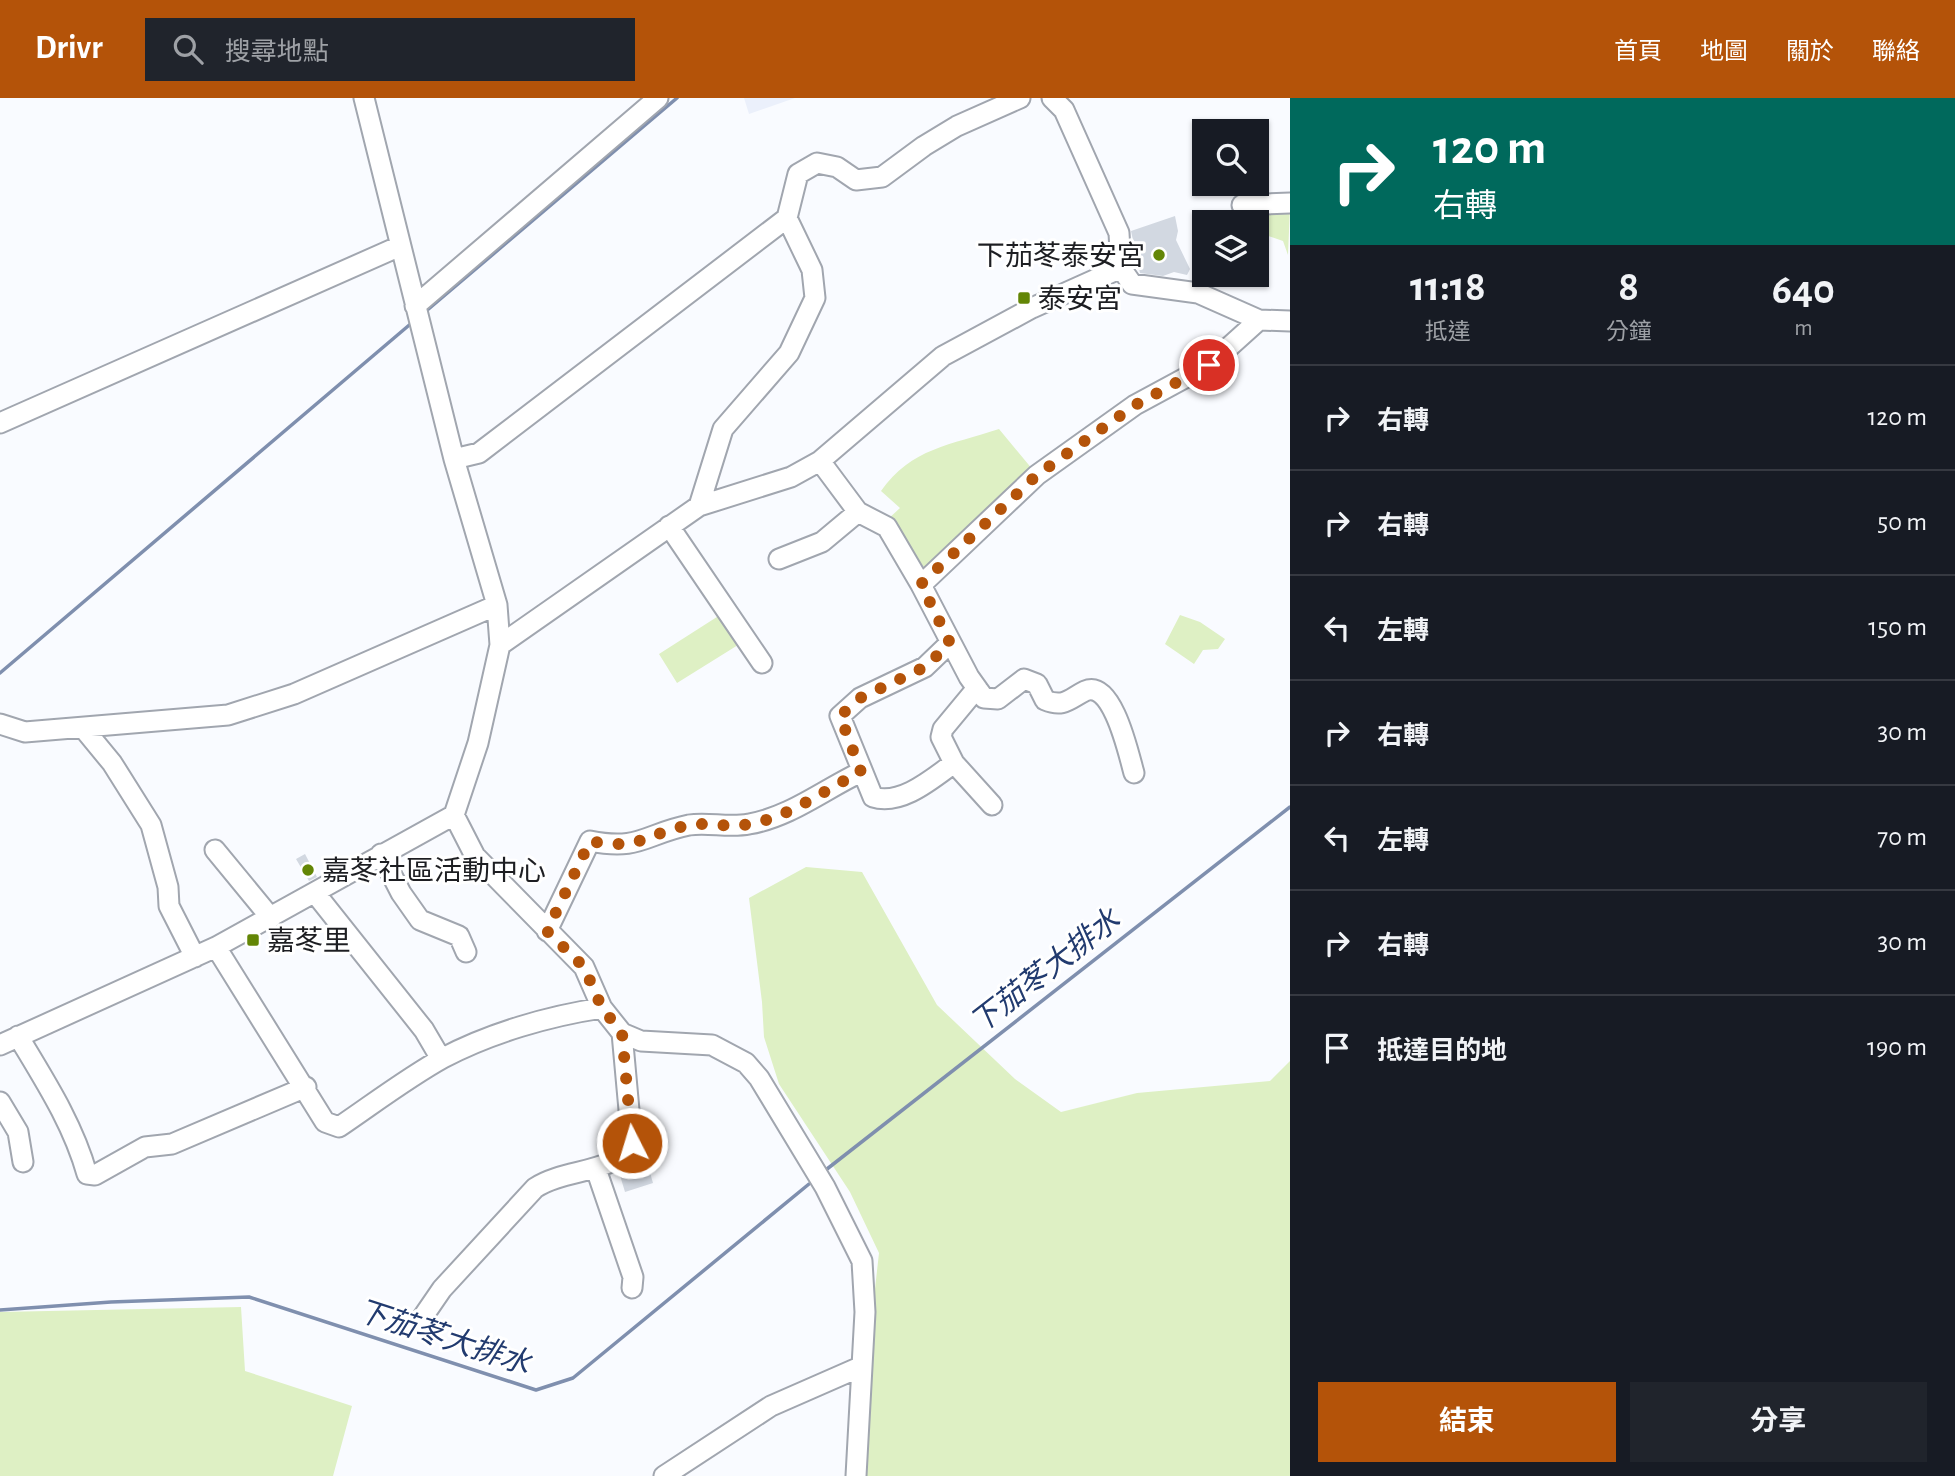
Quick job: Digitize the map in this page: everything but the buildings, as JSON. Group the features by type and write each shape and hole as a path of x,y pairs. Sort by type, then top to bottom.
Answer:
{"street":[{"path":"0,1045 216,947 454,816 478,743 500,645 497,606 454,459 364,98"},
{"path":"415,306 658,98"},
{"path":"454,459 480,453 787,218 799,174 817,163 837,167 856,180 882,177 957,126 1020,98"},
{"path":"1052,98 1064,110 1119,233 1121,268 1132,284 1198,293 1259,320 1290,321"},
{"path":"1242,205 1290,203"},
{"path":"699,506 723,429 789,353 815,298 812,270 787,218"},
{"path":"0,423 400,246"},
{"path":"500,645 699,506 791,477 820,461 943,356 1032,308 1121,268"},
{"path":"921,584 1037,475 1135,405 1209,365 1259,320"},
{"path":"820,461 858,512 887,527 921,584 950,643 984,698 999,699 1024,679 1037,684 1045,700 1057,705 1073,700 1087,690 1096,691 1108,699 1121,727 1134,773"},
{"path":"779,559 821,542 858,512"},
{"path":"669,526 761,663"},
{"path":"0,724 25,733 228,715 294,694 497,606"},
{"path":"950,643 925,667 869,693 840,716 873,797 885,801 920,787 954,763"},
{"path":"976,688 943,729 940,737 954,763 992,804"},
{"path":"84,729 112,763 151,825 168,887 169,906 195,957"},
{"path":"547,931 590,841 618,847 640,843 691,825 746,825 760,822 800,807 828,787 861,772"},
{"path":"454,816 475,856 584,967 602,1008 622,1033 641,1041 712,1045 746,1063 759,1078 824,1187 862,1261 865,1312 856,1476"},
{"path":"215,850 271,918"},
{"path":"381,854 401,893 420,920 459,936 466,953"},
{"path":"316,893 424,1030 441,1059"},
{"path":"216,947 306,1087 325,1122 339,1127 441,1059 490,1038 567,1014 602,1008"},
{"path":"418,1324 442,1289 535,1188 551,1177 588,1167 596,1169 626,1154 632,1143 622,1033"},
{"path":"18,1036 64,1114 79,1146 87,1174 95,1175 145,1147 172,1144 306,1087"},
{"path":"0,1102 18,1132 23,1162"},
{"path":"596,1169 633,1277 632,1288"},
{"path":"664,1476 771,1406 860,1367"}],"shaded area":[{"path":"744,98 795,98 749,114"}],"green space":[{"path":"1290,207 1288,255 1283,241 1269,236 1269,210 1236,210"},
{"path":"999,429 1033,470 927,571 887,520 900,508 881,491 905,465 919,457 948,444"},
{"path":"720,615 738,645 677,683 659,654"},
{"path":"1180,615 1200,622 1225,639 1218,649 1203,650 1194,664 1165,644"},
{"path":"806,867 862,872 937,1005 1015,1079 1061,1112 1137,1093 1270,1081 1290,1061 1290,1476 854,1476 879,1253 850,1192 779,1084 764,1037 749,898"},
{"path":"241,1307 245,1371 352,1406 333,1476 0,1476 0,1312"}],"waterway":[{"path":"425,312 677,98"},
{"path":"0,673 414,321"},
{"name":"下茄苳大排水","path":"827,1169 1290,807"},
{"name":"下茄苳大排水","path":"0,1310 111,1302 249,1297 536,1390 573,1378 809,1184"}],"place":[{"name":"下茄苳泰安宮","path":"1159,255"},
{"name":"泰安宮","path":"1024,298"},
{"name":"嘉苳社區活動中心","path":"308,870"},
{"name":"嘉苳里","path":"253,940"}],"route":[{"path":"632,1143 622,1033 602,1008 584,967 547,931 590,841 618,847 640,843 691,825 746,825 800,807 828,787 861,772 840,716 860,698 887,682 925,667 950,643 921,584 1037,475 1135,405 1209,365"}]}
